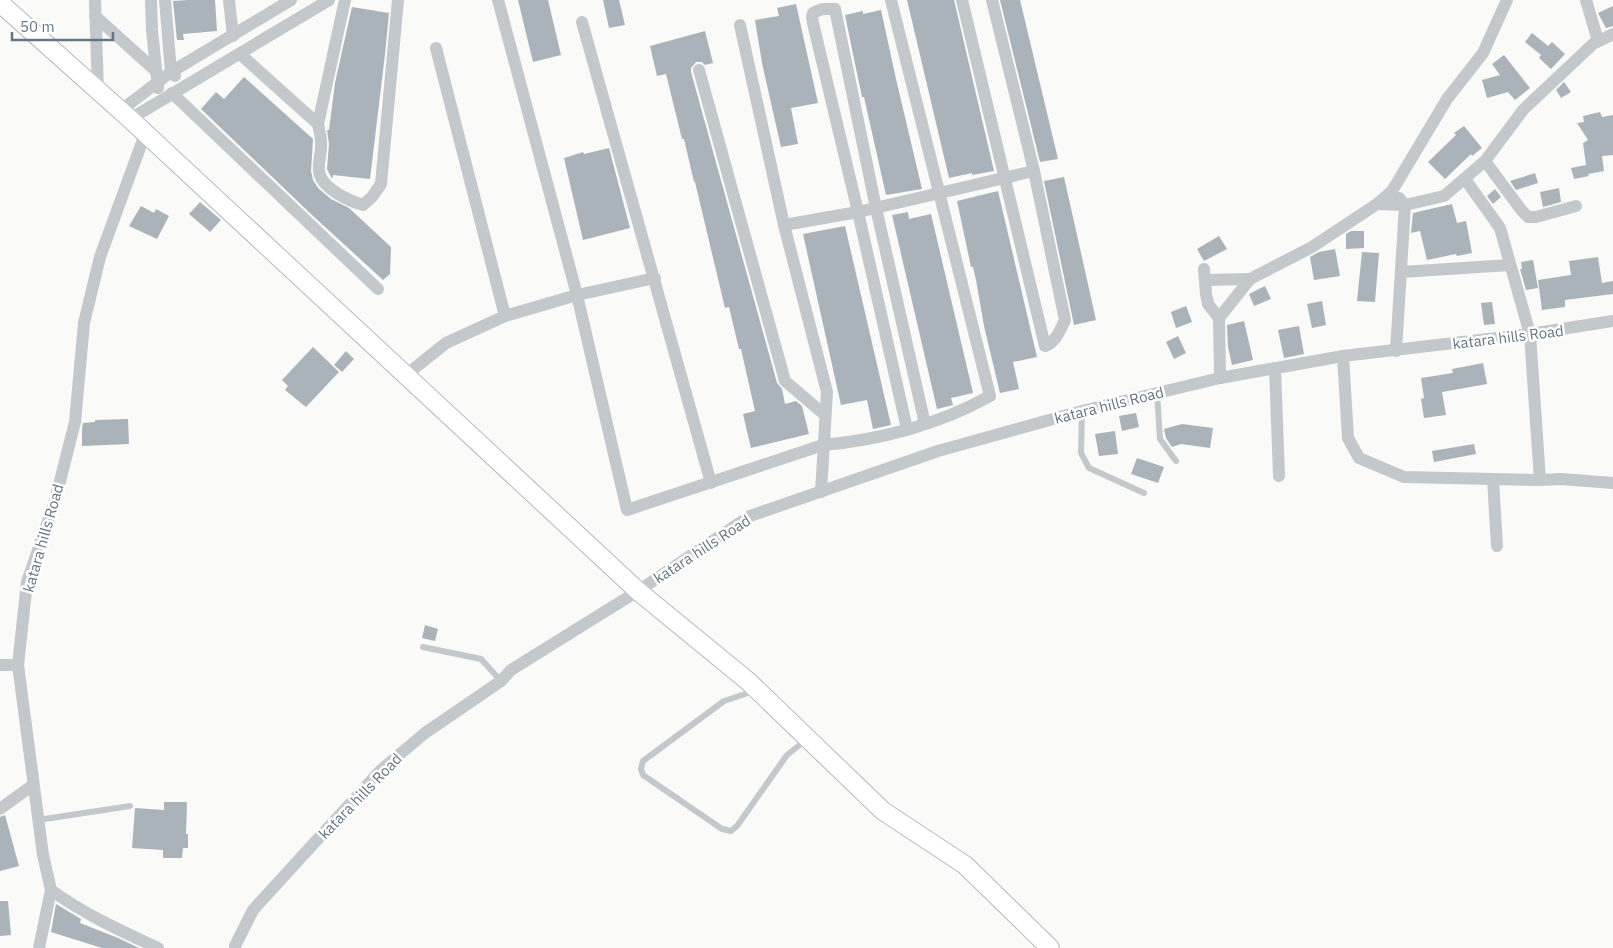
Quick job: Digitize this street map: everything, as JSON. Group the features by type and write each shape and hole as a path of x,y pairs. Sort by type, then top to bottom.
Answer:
{"main road":[{"name":"katara hills Road","path":"0,3 125,115 638,591 757,689 883,811 965,865 1050,948"}],"street":[{"path":"95,0 98,91"},
{"path":"152,0 152,30 156,76"},
{"path":"165,0 172,93"},
{"path":"229,0 233,36"},
{"path":"125,115 172,93 329,0"},
{"path":"346,0 318,124 322,145 318,172 322,180 333,190 363,205 372,198 381,184 398,0"},
{"path":"498,0 577,295 627,510 823,445 855,442 926,424 970,407 990,396 892,0"},
{"path":"962,0 1045,346 1056,338 1065,320 1034,171 992,0"},
{"path":"1220,378 1218,337 1220,318 1250,279 1312,247 1377,204 1392,191 1447,99 1483,53 1507,0"},
{"path":"1586,0 1598,42"},
{"path":"125,115 156,76 171,72 233,36 287,1 296,20"},
{"path":"907,429 813,23 813,13 822,10 834,9 876,208 926,424"},
{"path":"96,16 172,93 378,289"},
{"path":"582,22 711,483"},
{"path":"740,24 784,225 827,392 821,492"},
{"path":"1377,204 1405,204 1444,196 1485,161 1523,110 1593,44 1613,34"},
{"path":"436,48 505,316"},
{"path":"240,54 318,124"},
{"path":"699,70 784,381 825,415"},
{"name":"katara hills Road","path":"51,890 43,855 18,665 27,582 55,500 75,422 84,323 100,257 145,134"},
{"path":"1485,161 1528,217 1536,217 1576,206"},
{"path":"784,225 858,212 1034,171"},
{"path":"1465,179 1500,228 1530,334 1540,480"},
{"path":"1392,191 1405,204 1396,351"},
{"path":"1401,272 1510,265"},
{"path":"1220,318 1208,304 1204,274 1250,279"},
{"path":"406,375 446,343 505,316 577,295 654,278"},
{"name":"katara hills Road","path":"231,947 253,910 381,770 425,733 501,680 511,670 638,591 750,516 938,451 1082,411 1220,378 1343,356 1530,334 1613,321"},
{"path":"1343,356 1348,438 1359,458 1404,477 1561,479 1613,483"},
{"path":"1275,368 1279,476"},
{"path":"1493,479 1497,546"},
{"path":"0,665 18,665"},
{"path":"0,809 33,785"},
{"path":"39,948 51,890 69,904 158,948"}],"lane":[{"path":"1157,393 1160,439 1176,461"},
{"path":"1082,411 1081,454 1089,468 1144,493"},
{"path":"422,647 481,659 501,680"},
{"path":"757,689 724,701 643,761 640,769 643,775 722,829 731,831 737,826 788,755 808,738"},
{"path":"38,820 130,806"}],"building":[{"path":"215,0 217,31 183,34 184,40 177,40 173,1"},
{"path":"518,0 548,0 561,55 533,62"},
{"path":"603,0 619,0 625,25 609,28"},
{"path":"907,0 954,0 994,171 949,178"},
{"path":"1000,0 1020,0 1058,159 1040,162"},
{"path":"796,4 818,103 791,108 798,144 781,147 762,63 755,20 779,16 777,8"},
{"path":"1613,6 1613,26 1606,28 1598,13"},
{"path":"352,7 389,13 385,54 370,179 333,175 332,179 327,169 329,144 327,130 329,130 335,83"},
{"path":"881,10 922,189 886,195 864,97 862,97 845,15"},
{"path":"705,31 713,63 705,65 702,62 696,62 691,68 691,72 777,383 782,389 785,404 796,401 802,406 809,434 751,448 743,414 755,411 741,349 739,349 729,307 725,308 695,182 666,74 657,76 650,46"},
{"path":"1532,33 1548,46 1552,42 1565,54 1551,69 1539,58 1541,55 1525,42"},
{"path":"1504,55 1530,88 1515,100 1508,92 1487,98 1482,80 1500,75 1492,64"},
{"path":"244,77 313,139 311,171 313,180 318,188 331,199 349,208 391,247 390,274 383,280 201,109 216,92 224,99"},
{"path":"1564,82 1571,92 1561,98 1556,90"},
{"path":"1600,112 1602,117 1613,115 1613,155 1602,156 1604,171 1574,179 1571,168 1586,165 1583,143 1588,140 1577,123 1584,122 1583,116"},
{"path":"1464,126 1482,148 1472,156 1471,154 1445,179 1428,162 1456,135 1454,133"},
{"path":"609,148 630,228 583,240 564,158 583,152 584,154"},
{"path":"1535,173 1538,183 1516,190 1510,181"},
{"path":"1064,177 1096,320 1074,325 1044,181"},
{"path":"1559,188 1561,202 1543,207 1540,192"},
{"path":"1495,189 1501,197 1493,204 1487,196"},
{"path":"998,191 1037,357 1013,362 1019,389 1000,393 957,201"},
{"path":"200,202 221,220 210,232 189,214"},
{"path":"1452,204 1457,223 1466,221 1472,253 1427,260 1420,231 1411,233 1413,213"},
{"path":"141,206 154,213 156,209 169,216 157,239 129,226"},
{"path":"908,212 909,219 931,214 973,393 951,398 953,405 937,409 892,215"},
{"path":"845,226 891,425 873,429 867,400 841,405 803,234"},
{"path":"1351,231 1364,231 1364,248 1346,249 1346,234"},
{"path":"1219,236 1227,249 1204,261 1197,249"},
{"path":"1335,249 1340,276 1314,280 1310,257 1319,252"},
{"path":"1362,252 1379,253 1375,302 1357,301"},
{"path":"1598,257 1602,283 1613,281 1613,294 1565,300 1565,307 1542,310 1538,280 1571,275 1569,261"},
{"path":"1533,260 1538,288 1526,290 1520,269 1522,269 1521,262"},
{"path":"1265,286 1271,299 1254,306 1249,294"},
{"path":"1322,301 1326,325 1312,328 1307,304"},
{"path":"1492,302 1495,324 1484,325 1481,303"},
{"path":"1186,306 1192,322 1176,328 1171,312"},
{"path":"1244,321 1253,360 1232,365 1228,347 1227,325"},
{"path":"1299,326 1304,354 1284,358 1278,330"},
{"path":"1178,336 1186,353 1174,359 1166,342"},
{"path":"313,347 339,372 306,407 285,390 288,386 282,380"},
{"path":"346,351 354,359 342,372 334,365"},
{"path":"1483,363 1487,384 1442,392 1446,415 1424,418 1421,399 1424,398 1421,378 1453,373 1452,369"},
{"path":"1136,413 1139,427 1122,431 1119,416"},
{"path":"128,419 129,444 82,446 83,423 95,422 95,420"},
{"path":"1182,424 1213,428 1210,448 1181,444 1172,447 1166,438 1164,429"},
{"path":"1115,431 1118,454 1099,456 1095,434"},
{"path":"1474,444 1476,454 1434,462 1432,451"},
{"path":"1137,458 1164,467 1158,483 1131,474"},
{"path":"425,625 438,629 435,641 422,638"},
{"path":"164,802 187,802 186,834 188,834 188,848 183,848 182,858 163,858 163,850 132,848 135,808 164,810"},
{"path":"5,815 19,866 0,871 0,817"},
{"path":"0,901 8,901 11,935 0,936"},
{"path":"56,904 81,919 80,923 139,948 102,948 51,932"}]}
